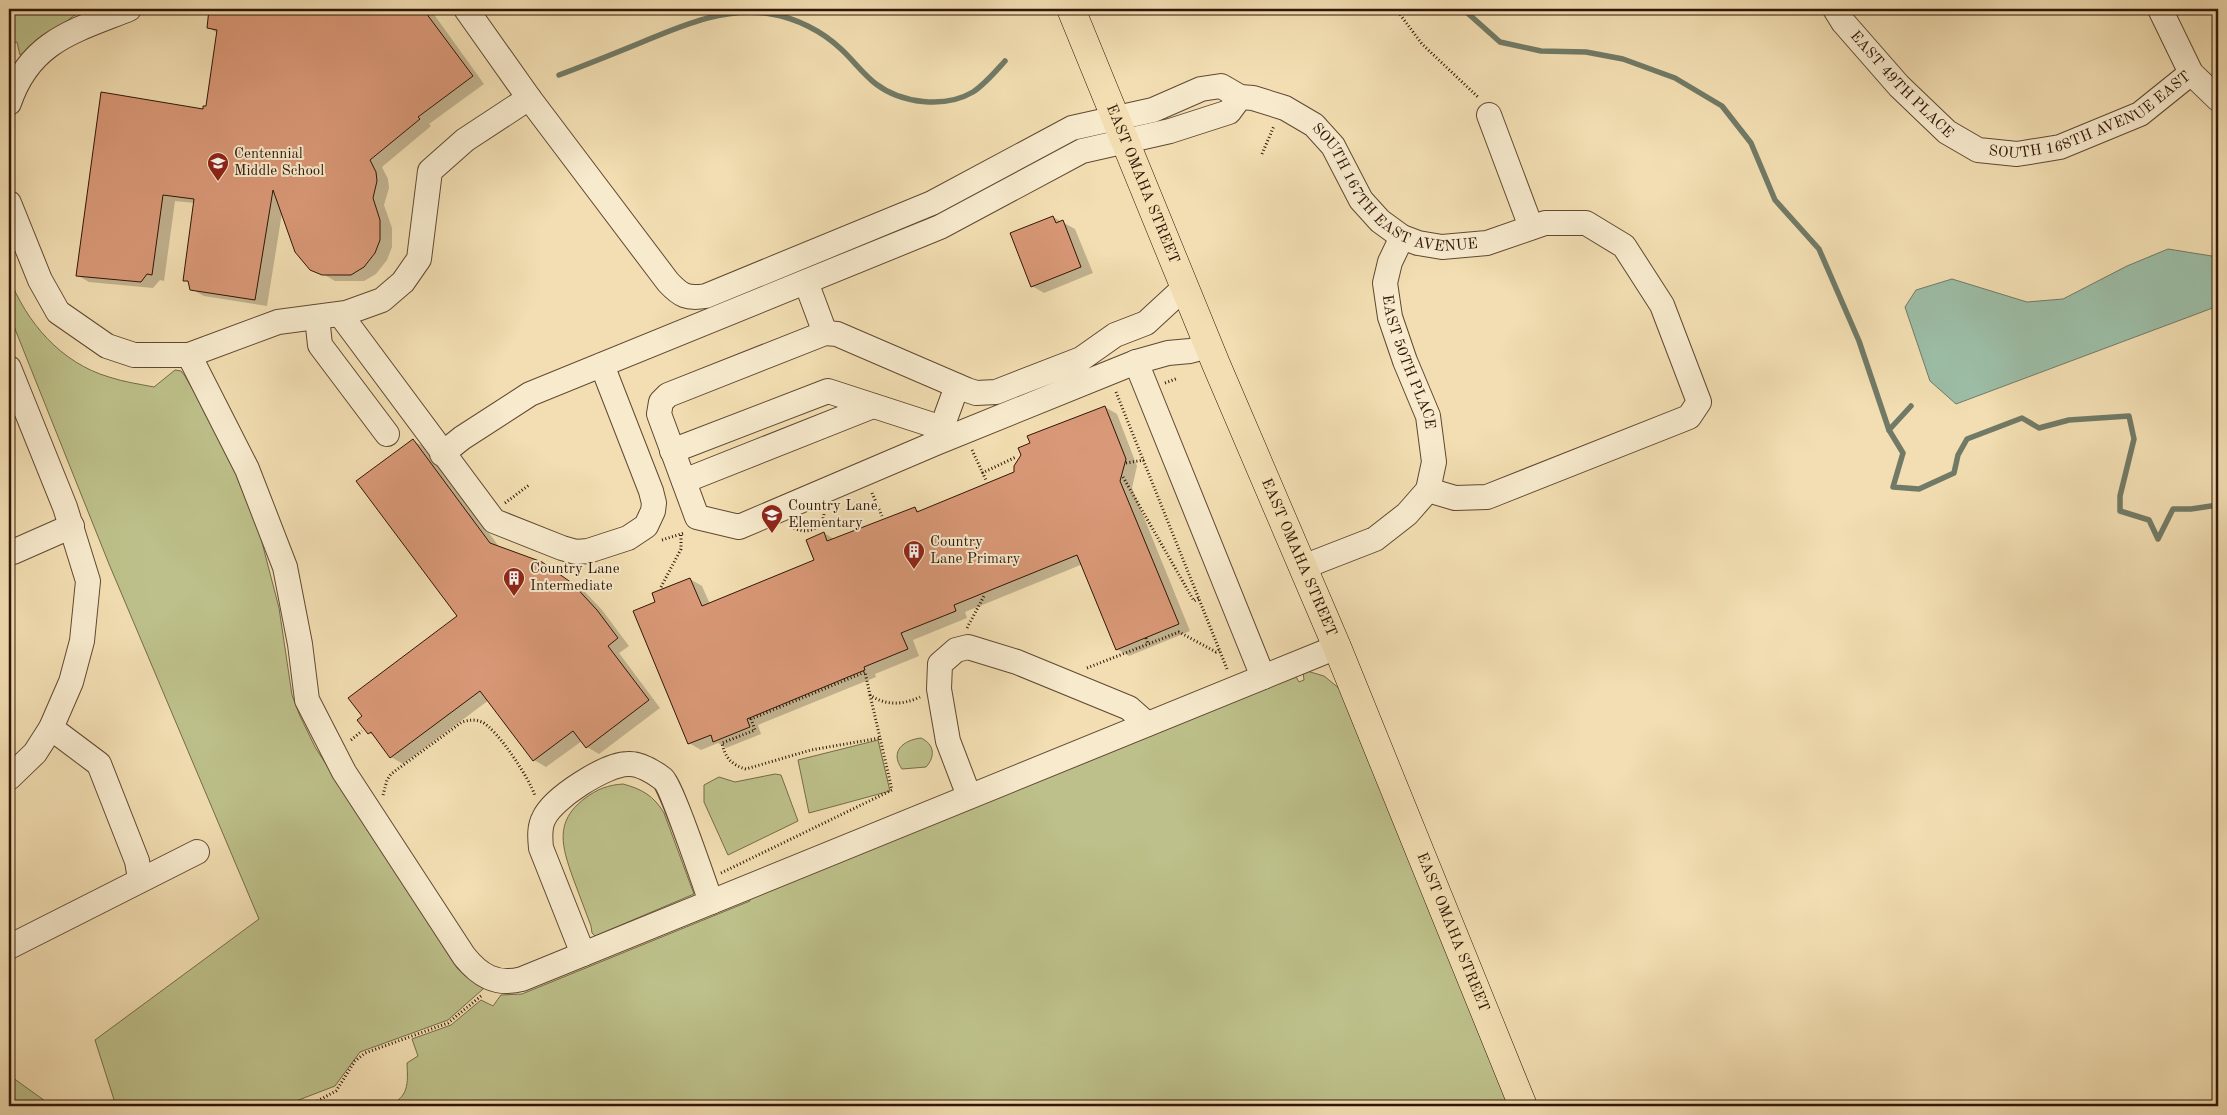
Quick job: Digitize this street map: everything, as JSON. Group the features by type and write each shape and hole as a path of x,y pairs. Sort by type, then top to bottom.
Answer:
{"main road":[{"name":"EAST OMAHA STREET","path":"1071,9 1209,346 1338,647 1523,1106"}],"street":[{"path":"9,102 15,84 29,64 44,48 58,38 129,9"},
{"path":"466,9 528,98 668,282 679,294 693,298 706,296 932,203 1072,128 1170,131 1202,119 1230,112 1240,97"},
{"name":"EAST 49TH PLACE","path":"1835,9 1843,22 1899,86 1947,132 1978,150"},
{"path":"2160,9 2191,73"},
{"name":"SOUTH 168TH AVENUE EAST","path":"1978,150 2017,154 2060,147 2140,114 2191,73 2218,99"},
{"name":"SOUTH 167TH EAST AVENUE","path":"1121,130 1161,107 1208,87 1221,86 1240,97 1253,98 1285,108 1301,116 1326,137 1361,200 1380,221 1402,237 1418,243 1442,247 1487,243 1545,223 1586,222 1624,246 1662,305 1699,402 1689,417 1487,497 1455,498 1428,490"},
{"path":"1194,94 1202,119"},
{"path":"9,203 40,280 58,312 107,346 134,355 188,355 278,322 358,310 382,300 403,282 418,259 430,171 465,140 528,98"},
{"path":"1488,115 1532,226"},
{"path":"442,454 462,438 530,394 940,227 1121,130"},
{"name":"EAST 50TH PLACE","path":"1402,237 1390,262 1385,283 1390,317 1428,416 1434,462 1428,490"},
{"path":"806,282 825,333"},
{"path":"1185,287 1146,324 1116,335 1081,359 996,392 976,393 850,338 825,333 668,395 661,402 659,414 697,517 739,527 939,435 1006,416 1136,362 1168,353 1190,351 1209,346"},
{"path":"328,315 320,345 387,434"},
{"path":"328,315 442,454 494,521 576,552 588,551 628,538 646,526 654,503 615,395 602,365"},
{"path":"188,355 247,468 285,567 300,644 307,700 344,772 464,956 482,976 493,980 512,982 1338,647"},
{"path":"1136,362 1263,677"},
{"path":"9,368 72,526 88,581 82,641 71,682 51,728 35,753 9,778"},
{"path":"939,435 957,386"},
{"path":"672,451 828,391 873,406 939,435"},
{"path":"996,392 1006,416"},
{"path":"684,481 873,406"},
{"path":"1303,568 1375,539 1407,514 1428,490"},
{"path":"10,555 72,526"},
{"path":"969,796 948,741 939,689 940,664 956,650 968,647 1017,662 1128,708 1147,724"},
{"path":"51,728 99,764 136,861 140,879"},
{"path":"583,954 541,848 540,834 543,819 549,810 594,775 611,766 629,763 645,768 664,780 712,902"},
{"path":"9,947 140,879 198,852"}],"path":[{"path":"1396,9 1422,44 1451,74 1477,95 1488,115"},
{"path":"1262,154 1275,123 1285,108"},
{"path":"969,442 986,480"},
{"path":"982,472 1016,457"},
{"path":"1126,463 1144,460"},
{"path":"1123,477 1194,601 1199,598"},
{"path":"502,507 505,502 529,485"},
{"path":"871,492 882,516"},
{"path":"661,587 681,549 681,533"},
{"path":"976,633 967,629 984,596"},
{"path":"1085,669 1179,632 1216,652 1220,650"},
{"path":"1146,638 1148,644"},
{"path":"717,874 892,790 865,672 751,719 755,730 722,743 724,754 729,760 738,767 746,769 811,750 880,738"},
{"path":"870,695 879,701 900,704 939,689"},
{"path":"383,796 387,780 391,774 462,722 474,720 492,729 529,780 537,804"},
{"path":"348,742 362,731"},
{"path":"378,788 388,803"},
{"path":"308,1106 336,1091 356,1061 365,1053 448,1023 485,993"}],"shaded area":[{"path":"9,9 91,9 75,15 20,55 17,42 9,43"},
{"path":"2168,249 2218,257 2218,306 1956,404 1930,381 1905,307 1916,290 1952,279 2027,302 2063,299 2127,266"},
{"path":"9,277 25,310 47,339 76,362 92,371 126,382 154,387 175,370 181,371 185,376 217,432 239,479 258,527 279,608 292,695 315,747 457,968 465,976 483,986 483,989 448,1020 360,1052 335,1086 283,1106 116,1106 95,1040 259,919 109,564 9,314"},
{"path":"1307,671 1324,676 1340,689 1513,1106 388,1106 404,1094 407,1083 407,1063 418,1056 412,1039 451,1025 481,1000 493,1006 501,995 522,994 750,901 749,897 1295,675 1299,682 1304,680 1303,672"},
{"path":"921,738 931,747 932,755 929,763 926,767 902,769 897,757 900,748 909,741"},
{"path":"878,740 890,791 809,813 798,760"},
{"path":"775,774 781,775 798,821 728,855 704,802 704,785 719,777 735,782"},
{"path":"623,784 647,794 664,813 694,894 595,936 592,933 566,856 563,836 564,826 574,808 584,799 603,788"},
{"path":"9,1075 52,1106 9,1106"}],"building":[{"path":"209,9 285,9 304,11 304,9 423,9 473,76 418,117 420,119 370,160 376,172 377,181 373,198 380,220 380,240 375,253 364,267 351,275 322,275 310,270 295,252 273,190 255,300 190,290 188,281 183,281 194,199 163,195 152,275 147,274 141,282 76,276 101,92 203,109 203,106 206,106 217,30 207,28"},
{"path":"1053,216 1056,223 1063,220 1081,267 1031,287 1010,233"},
{"name":"Country Lane Primary","path":"1105,406 1126,459 1120,481 1179,624 1116,650 1077,555 954,605 956,611 901,633 908,649 864,667 865,670 747,719 750,727 713,742 711,735 688,744 633,611 655,602 652,593 690,578 702,606 814,560 806,540 824,532 827,541 915,507 917,512 1014,472 1014,466 1021,455 1018,448 1030,443 1027,436"},
{"name":"Country Lane Intermediate","path":"413,439 490,543 542,562 572,583 597,610 618,638 608,646 649,700 586,748 573,731 533,761 480,691 390,758 371,732 368,734 357,720 362,716 348,698 457,616 356,481"}],"waterway":[{"path":"1463,9 1500,42 1541,51 1586,52 1623,59 1675,78 1722,106 1751,143 1775,200 1819,249 1859,341 1889,430 1903,453 1893,487 1919,489 1954,473 1958,455 1967,439 2022,418 2039,428 2069,420 2129,416 2134,439 2120,496 2120,511 2149,520 2158,539 2173,509 2191,509 2218,505"},
{"path":"559,75 687,24 720,15 754,12 780,16 808,26 834,42 876,84 898,96 923,102 949,101 973,92 990,78 1005,61"},
{"path":"1889,430 1911,406"}],"place":[{"name":"Centennial Middle School","path":"218,182"},
{"name":"Country Lane Elementary","path":"772,534"},
{"name":"Country Lane Primary","path":"914,570"},
{"name":"Country Lane Intermediate","path":"514,597"}]}
